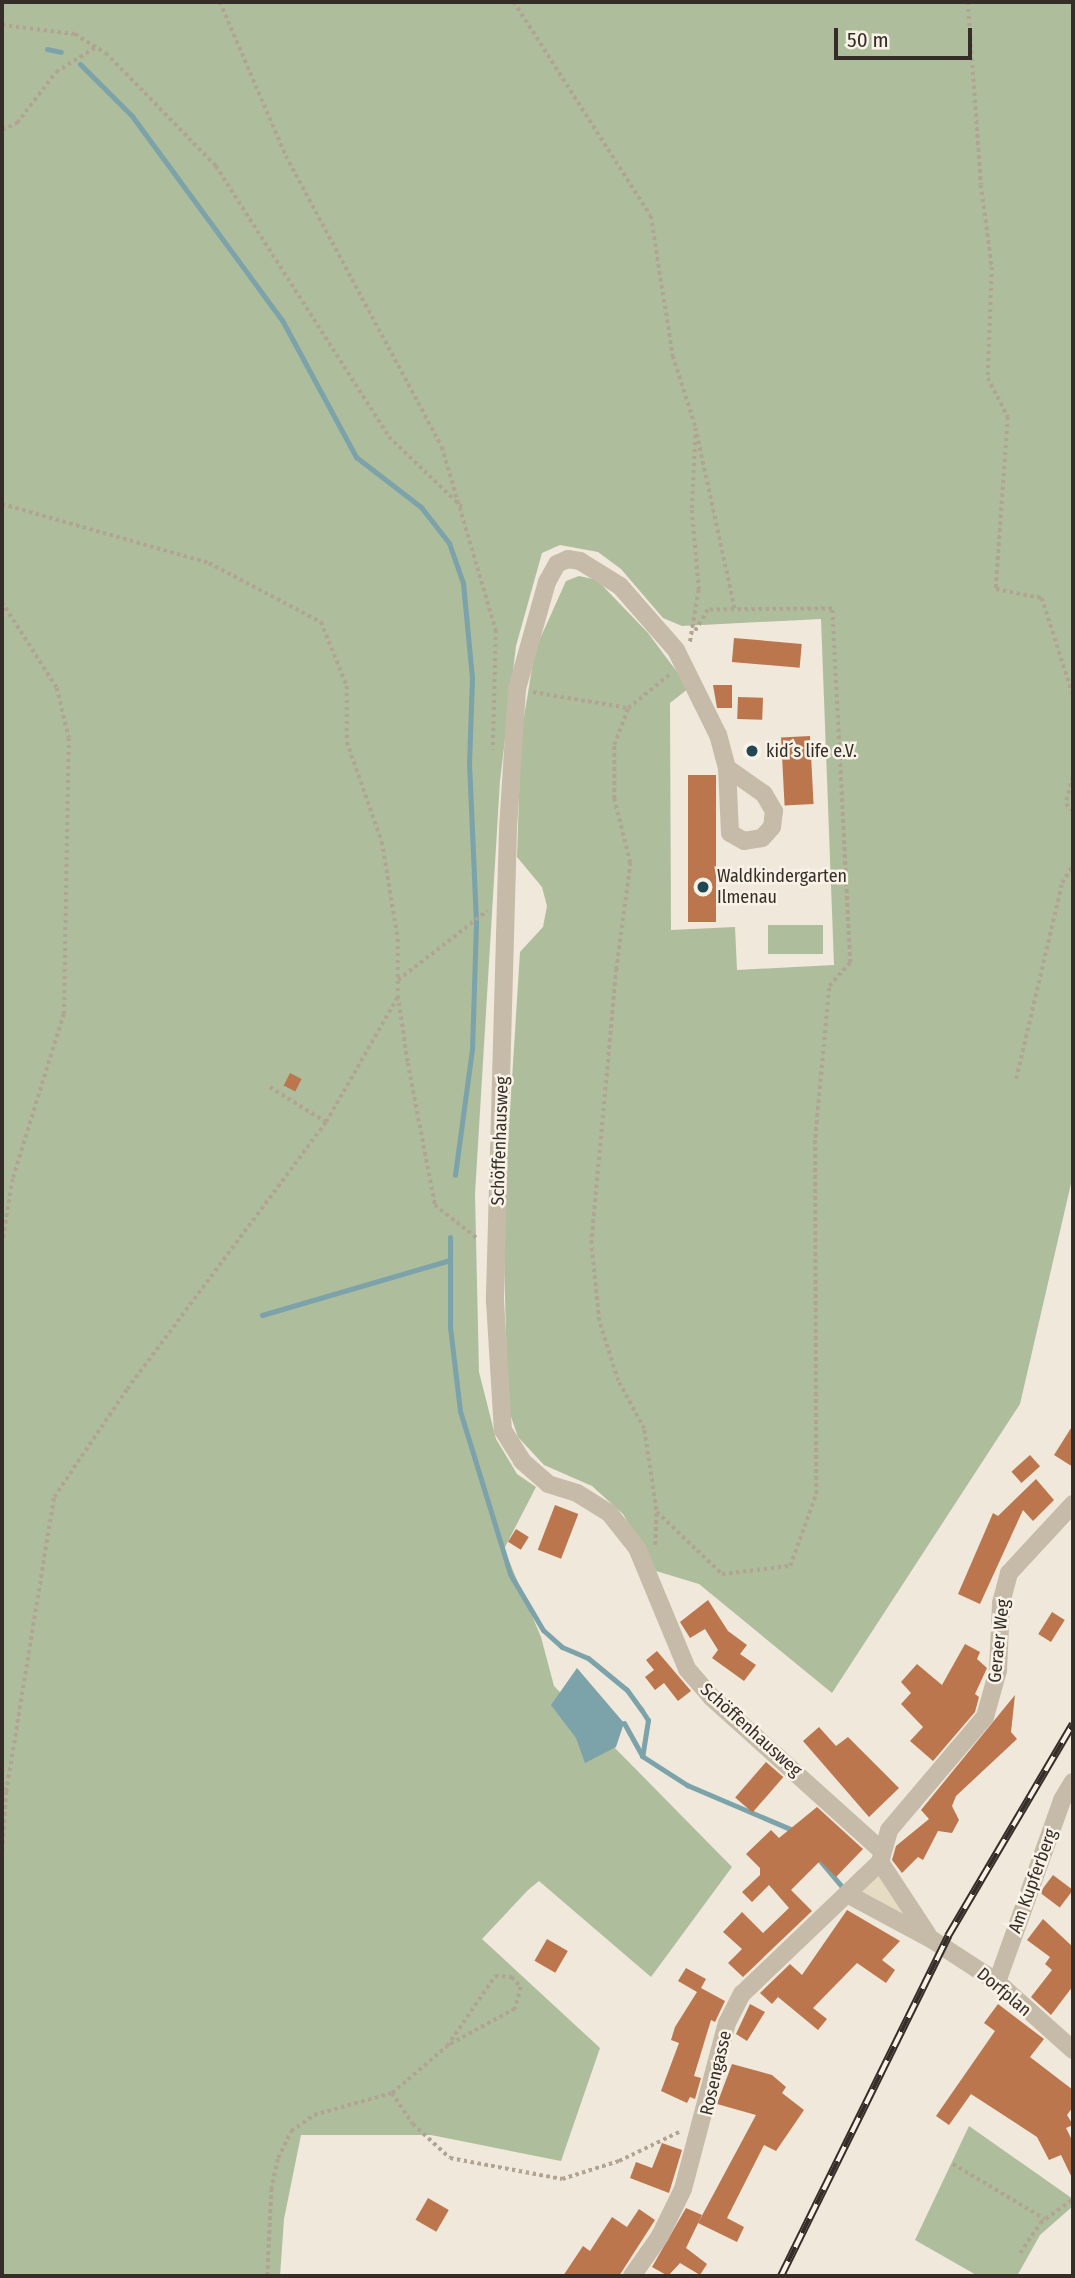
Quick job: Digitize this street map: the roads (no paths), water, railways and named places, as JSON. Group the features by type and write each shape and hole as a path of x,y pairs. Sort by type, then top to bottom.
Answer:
{"street":[{"name":"Schöffenhausweg","path":"727,768 718,735 684,664 662,631 620,586 568,559 557,565 547,582 516,690 496,1254 503,1430 522,1461 548,1484 577,1493 610,1514 637,1548 687,1670 711,1697 880,1856"},
{"name":"Geraer Weg","path":"880,1856 889,1830 985,1717 998,1670 1001,1603 1009,1573 1073,1504"},
{"name":"Am Kupferberg","path":"997,1982 1062,1800 1073,1782"},
{"path":"847,1898 880,1856"},
{"name":"Dorfplan","path":"880,1856 931,1939"},
{"name":"Dorfplan","path":"847,1898 931,1939 997,1982 1073,2049"},
{"name":"Rosengasse","path":"632,2276 668,2222 703,2126 727,2023 742,1994 847,1898"}],"water":[{"path":"577,1668 624,1723 616,1747 585,1763 576,1738 551,1705"}],"waterway":[{"path":"47,49 61,52"},
{"path":"80,64 132,116 282,320 356,457 421,507 449,543 463,583 472,678 469,762 476,923 472,1049 455,1175"},
{"path":"450,1237 450,1327 460,1411 510,1574 543,1630 562,1647 588,1658 627,1690 641,1709 648,1720 642,1756"},
{"path":"262,1315 450,1260"},
{"path":"624,1723 642,1756 687,1785 795,1831"},
{"path":"816,1856 844,1889"}],"railway":[{"path":"781,2276 948,1936 1073,1724"}],"place":[{"name":"kid´s life e.V.","path":"752,751"},
{"name":"Waldkindergarten Ilmenau","path":"703,887"}]}
